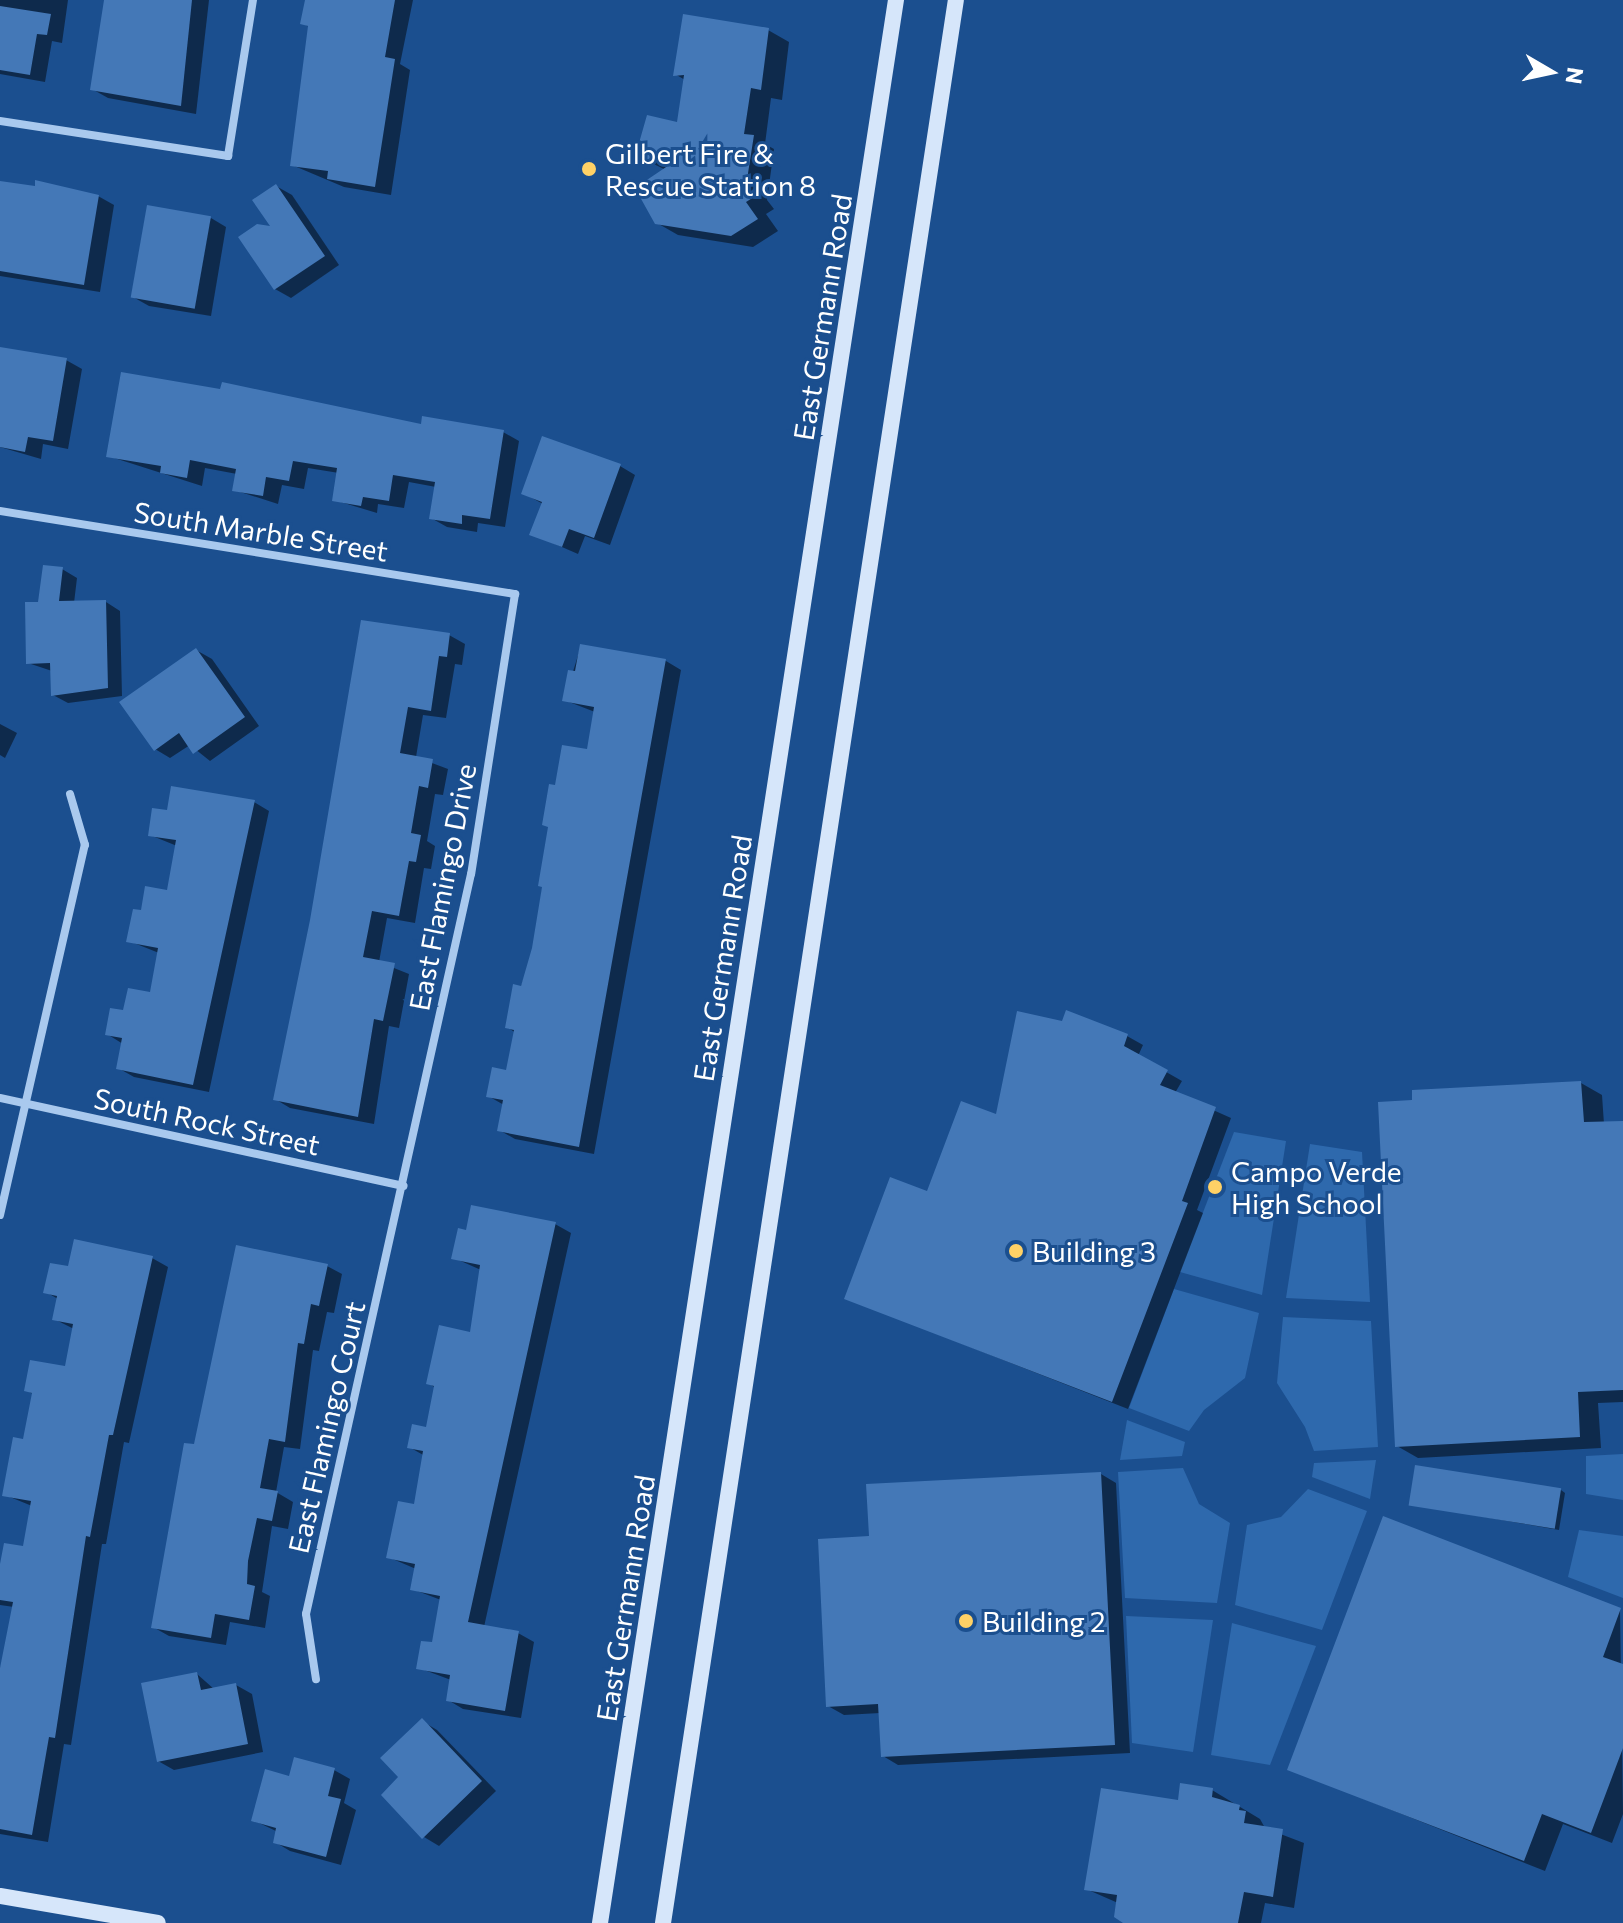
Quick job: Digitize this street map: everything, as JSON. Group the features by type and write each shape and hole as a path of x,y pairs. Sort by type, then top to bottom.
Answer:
{"main road":[{"name":"East Germann Road","path":"600,1923 896,0"},
{"path":"663,1923 956,0"},
{"path":"0,1896 158,1923"}],"street":[{"path":"0,121 228,156 253,0"},
{"name":"South Marble Street","path":"0,511 515,594"},
{"name":"East Flamingo Drive","path":"404,1186 471,874 515,594"},
{"path":"0,1215 29,1104 85,845 70,794"},
{"name":"South Rock Street","path":"0,1098 404,1186"},
{"name":"East Flamingo Court","path":"316,1679 306,1614 404,1186"}],"shaded area":[{"path":"1234,1132 1286,1141 1262,1295 1180,1272"},
{"path":"1310,1144 1362,1152 1370,1302 1286,1298"},
{"path":"1174,1289 1259,1313 1245,1378 1204,1410 1189,1431 1129,1408"},
{"path":"1283,1317 1371,1321 1378,1447 1314,1451 1305,1427 1277,1383"},
{"path":"1127,1420 1185,1442 1182,1456 1120,1460"},
{"path":"1623,1454 1623,1500 1586,1494 1586,1456"},
{"path":"1376,1460 1370,1499 1312,1477 1314,1463"},
{"path":"1183,1468 1199,1504 1230,1523 1217,1603 1125,1598 1118,1472"},
{"path":"1308,1489 1367,1511 1322,1630 1235,1605 1247,1525 1281,1517"},
{"path":"1579,1530 1623,1536 1623,1598 1568,1577"},
{"path":"1126,1616 1213,1620 1193,1752 1132,1743"},
{"path":"1232,1623 1316,1646 1270,1765 1211,1755"}],"building":[{"path":"104,0 192,0 181,106 90,90"},
{"path":"305,0 395,0 385,57 395,59 375,187 327,179 328,171 290,166 308,26 300,24"},
{"path":"0,6 51,14 47,35 37,34 30,75 0,70"},
{"path":"683,14 769,28 761,90 751,88 744,134 754,135 746,186 754,197 746,202 758,219 731,236 655,224 635,188 672,163 635,157 647,115 677,122 684,75 673,76"},
{"path":"35,180 99,195 84,285 0,271 0,181 35,186"},
{"path":"276,184 325,256 274,290 238,237 257,224 270,226 252,200"},
{"path":"147,205 211,216 195,309 131,298"},
{"path":"0,347 67,358 53,441 28,437 25,452 0,447"},
{"path":"121,372 220,389 222,382 421,424 422,416 504,430 490,519 462,515 462,524 429,519 435,482 393,475 389,501 363,497 361,506 332,501 337,468 293,461 289,481 266,477 263,496 232,491 236,469 190,460 187,478 160,473 161,466 106,457"},
{"path":"542,436 621,464 594,538 569,529 562,547 529,535 542,502 521,494"},
{"path":"43,565 63,567 59,601 106,600 108,688 51,696 50,663 26,664 25,602 38,602"},
{"path":"361,620 450,633 447,657 439,656 431,711 408,707 400,753 433,759 428,788 419,786 411,833 421,835 416,862 409,861 399,916 372,911 363,957 395,963 383,1021 374,1019 358,1117 273,1100 310,920"},
{"path":"580,644 666,659 579,1147 497,1131 503,1100 486,1097 492,1067 506,1070 514,1030 505,1028 513,984 521,986 532,948 542,887 538,886 548,827 542,825 549,784 555,785 562,745 587,749 594,707 562,701 568,670 575,671"},
{"path":"196,648 245,717 193,754 179,733 154,751 119,702"},
{"path":"171,786 255,800 193,1085 116,1069 122,1038 105,1035 110,1008 123,1010 128,988 150,992 158,948 126,942 133,909 141,910 145,886 167,890 176,840 148,836 152,808 167,810"},
{"name":"Building 3","path":"1066,1010 1128,1034 1124,1046 1168,1070 1160,1085 1216,1107 1182,1201 1188,1203 1112,1402 844,1299 890,1177 927,1191 961,1101 996,1114 1017,1011 1062,1021"},
{"path":"1581,1081 1584,1122 1623,1121 1623,1390 1578,1392 1580,1437 1395,1447 1378,1102 1412,1100 1412,1090"},
{"path":"471,1205 556,1222 468,1622 519,1631 505,1711 446,1701 450,1675 416,1669 421,1641 432,1642 440,1596 410,1590 415,1564 386,1558 398,1501 414,1504 423,1451 407,1448 412,1424 426,1427 434,1386 426,1384 439,1325 470,1332 480,1265 451,1259 458,1228 466,1230"},
{"path":"74,1239 153,1256 113,1435 109,1435 90,1537 86,1536 55,1738 49,1737 32,1835 0,1829 0,1668 13,1602 0,1600 0,1564 4,1543 23,1546 31,1501 2,1496 13,1437 23,1439 32,1393 24,1391 30,1360 65,1366 73,1324 52,1320 57,1296 43,1293 50,1263 68,1266"},
{"path":"236,1245 328,1264 319,1306 311,1304 304,1344 298,1343 285,1442 269,1439 260,1488 278,1491 272,1521 257,1518 248,1561 247,1584 255,1586 249,1620 215,1614 211,1638 151,1628 184,1443 194,1444"},
{"path":"1415,1465 1561,1488 1555,1529 1409,1505"},
{"name":"Building 2","path":"1101,1472 1115,1745 881,1757 878,1704 826,1707 818,1539 869,1536 866,1484"},
{"path":"1383,1516 1621,1608 1603,1657 1623,1664 1623,1748 1591,1833 1542,1814 1524,1861 1287,1770"},
{"path":"197,1672 201,1690 236,1683 248,1744 157,1762 141,1683"},
{"path":"422,1718 482,1781 422,1839 381,1795 398,1777 380,1758"},
{"path":"294,1757 335,1768 328,1796 341,1799 326,1857 273,1843 276,1828 251,1821 265,1769 289,1776"},
{"path":"1180,1783 1213,1788 1212,1797 1240,1805 1239,1810 1246,1811 1244,1823 1283,1829 1273,1897 1244,1892 1238,1923 1123,1923 1114,1917 1117,1895 1084,1890 1101,1788 1178,1800"}],"place":[{"name":"Gilbert Fire & Rescue Station 8","path":"589,169"},
{"name":"Campo Verde High School","path":"1215,1187"},
{"name":"Building 3","path":"1016,1251"},
{"name":"Building 2","path":"966,1621"}]}
